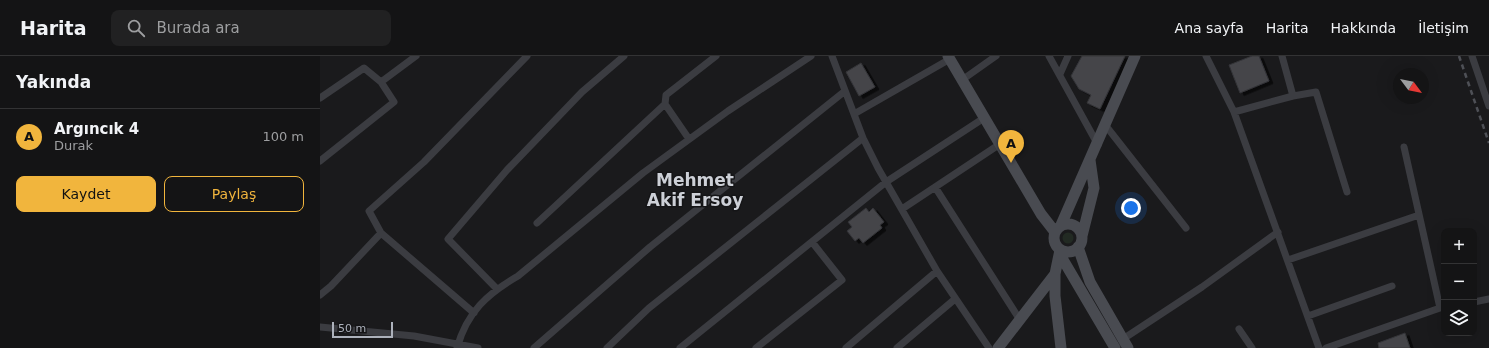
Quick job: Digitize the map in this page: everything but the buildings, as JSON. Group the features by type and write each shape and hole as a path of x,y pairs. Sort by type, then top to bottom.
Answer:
{"street":[{"path":"381,82 416,56"},
{"path":"474,313 381,233 369,211 424,162 527,56"},
{"path":"497,289 448,239 507,170 582,92 624,56"},
{"path":"537,223 665,104 666,95 716,56"},
{"path":"458,346 474,313 486,298 518,276 643,173 728,111 811,56"},
{"path":"832,56 862,138 938,271 955,299 989,348"},
{"path":"962,80 996,56"},
{"path":"1049,56 1098,144"},
{"path":"1060,74 1068,56"},
{"path":"1115,348 1062,258 1061,250 1054,242 1058,228 1098,144 1135,56"},
{"path":"1206,56 1234,112 1319,348"},
{"path":"1282,56 1293,96"},
{"path":"1472,56 1489,106"},
{"path":"854,114 949,57 1041,214 1058,228"},
{"path":"320,98 364,68 381,82 394,102 320,160"},
{"path":"534,348 650,247 845,91"},
{"path":"1234,112 1293,96 1316,92 1346,192"},
{"path":"665,104 689,139"},
{"path":"680,348 886,182 984,118"},
{"path":"1106,126 1186,228"},
{"path":"607,348 649,308 862,138"},
{"path":"902,209 1000,144"},
{"path":"1404,147 1419,216 1441,303"},
{"path":"1090,160 1094,188 1078,247 1090,282 1125,343 1278,232"},
{"path":"936,187 1020,320"},
{"path":"1288,260 1419,216"},
{"path":"1058,228 1069,223 1076,226 1082,236"},
{"path":"320,295 331,286 381,233"},
{"path":"756,348 842,280 812,242"},
{"path":"1061,250 1069,252 1078,247"},
{"path":"1061,250 1055,274 1056,310 1061,348"},
{"path":"846,348 938,271"},
{"path":"998,348 1055,274"},
{"path":"1308,316 1392,286"},
{"path":"897,348 955,299"},
{"path":"1477,301 1489,299"},
{"path":"1326,348 1441,307"},
{"path":"320,327 384,332 458,346 478,348"},
{"path":"1240,329 1252,348"},
{"path":"764,342 770,348"}],"shaded area":[{"path":"1068,232 1072,234 1074,238 1072,242 1068,244 1064,242 1062,238 1064,234"}],"railway":[{"path":"1459,56 1489,143"}],"place":[{"name":"Argıncık 4","path":"1011,163"}],"district":[{"name":"Mehmet Akif Ersoy","path":"695,190"}]}
